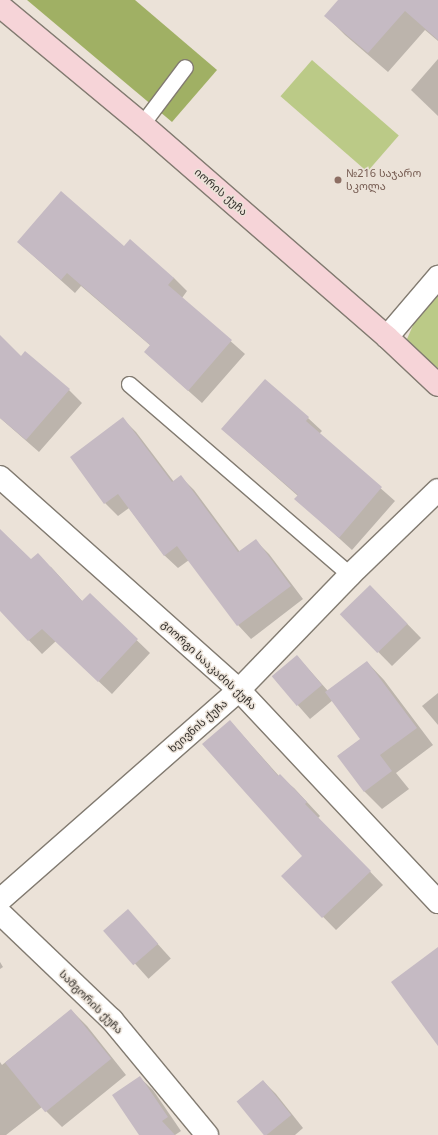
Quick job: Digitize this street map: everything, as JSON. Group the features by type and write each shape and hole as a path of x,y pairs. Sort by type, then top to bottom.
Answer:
{"street":[{"name":"იორის ქუჩა","path":"0,6 142,124 387,336 438,385"},
{"path":"387,336 438,276"},
{"name":"გიორგი სააკაძის ქუჩა","path":"0,477 239,690 438,902"},
{"name":"ხეივნის ქუჩა","path":"0,900 239,690 350,575 438,490"},
{"name":"სამგორის ქუჩა","path":"0,913 112,1020 207,1135"}],"lane":[{"path":"142,124 185,67"},
{"path":"129,384 350,575"}],"green space":[{"path":"27,0 135,0 217,70 172,122"},
{"path":"312,60 399,135 367,172 281,96"},
{"path":"438,295 438,368 423,356 407,339 414,323"}],"building":[{"path":"338,0 438,0 438,40 405,11 368,53 324,16"},
{"path":"61,191 124,246 130,239 174,278 168,285 232,340 188,391 144,352 150,345 67,273 61,280 17,242"},
{"path":"0,335 21,356 25,351 70,389 26,440 0,418"},
{"path":"265,379 309,417 306,421 382,487 339,538 294,499 298,495 221,429"},
{"path":"123,417 172,482 181,475 238,552 256,539 291,586 237,626 177,546 164,556 118,494 104,504 70,457"},
{"path":"0,529 31,559 38,553 82,601 90,593 138,639 98,682 42,629 28,641 0,611"},
{"path":"370,585 408,624 377,653 340,614"},
{"path":"297,655 322,685 297,706 272,676"},
{"path":"367,661 417,728 380,755 392,771 364,792 337,756 360,739 325,692"},
{"path":"230,720 278,776 280,774 307,802 305,804 371,871 322,918 281,876 302,856 202,744"},
{"path":"128,909 158,944 133,965 103,931"},
{"path":"438,947 438,1046 391,982"},
{"path":"71,1009 111,1059 45,1112 5,1062"},
{"path":"140,1076 168,1117 162,1121 175,1135 139,1135 112,1095"},
{"path":"263,1080 291,1115 267,1135 264,1135 237,1101"}],"place":[{"name":"№216 საჯარო სკოლა","path":"338,180"}]}
